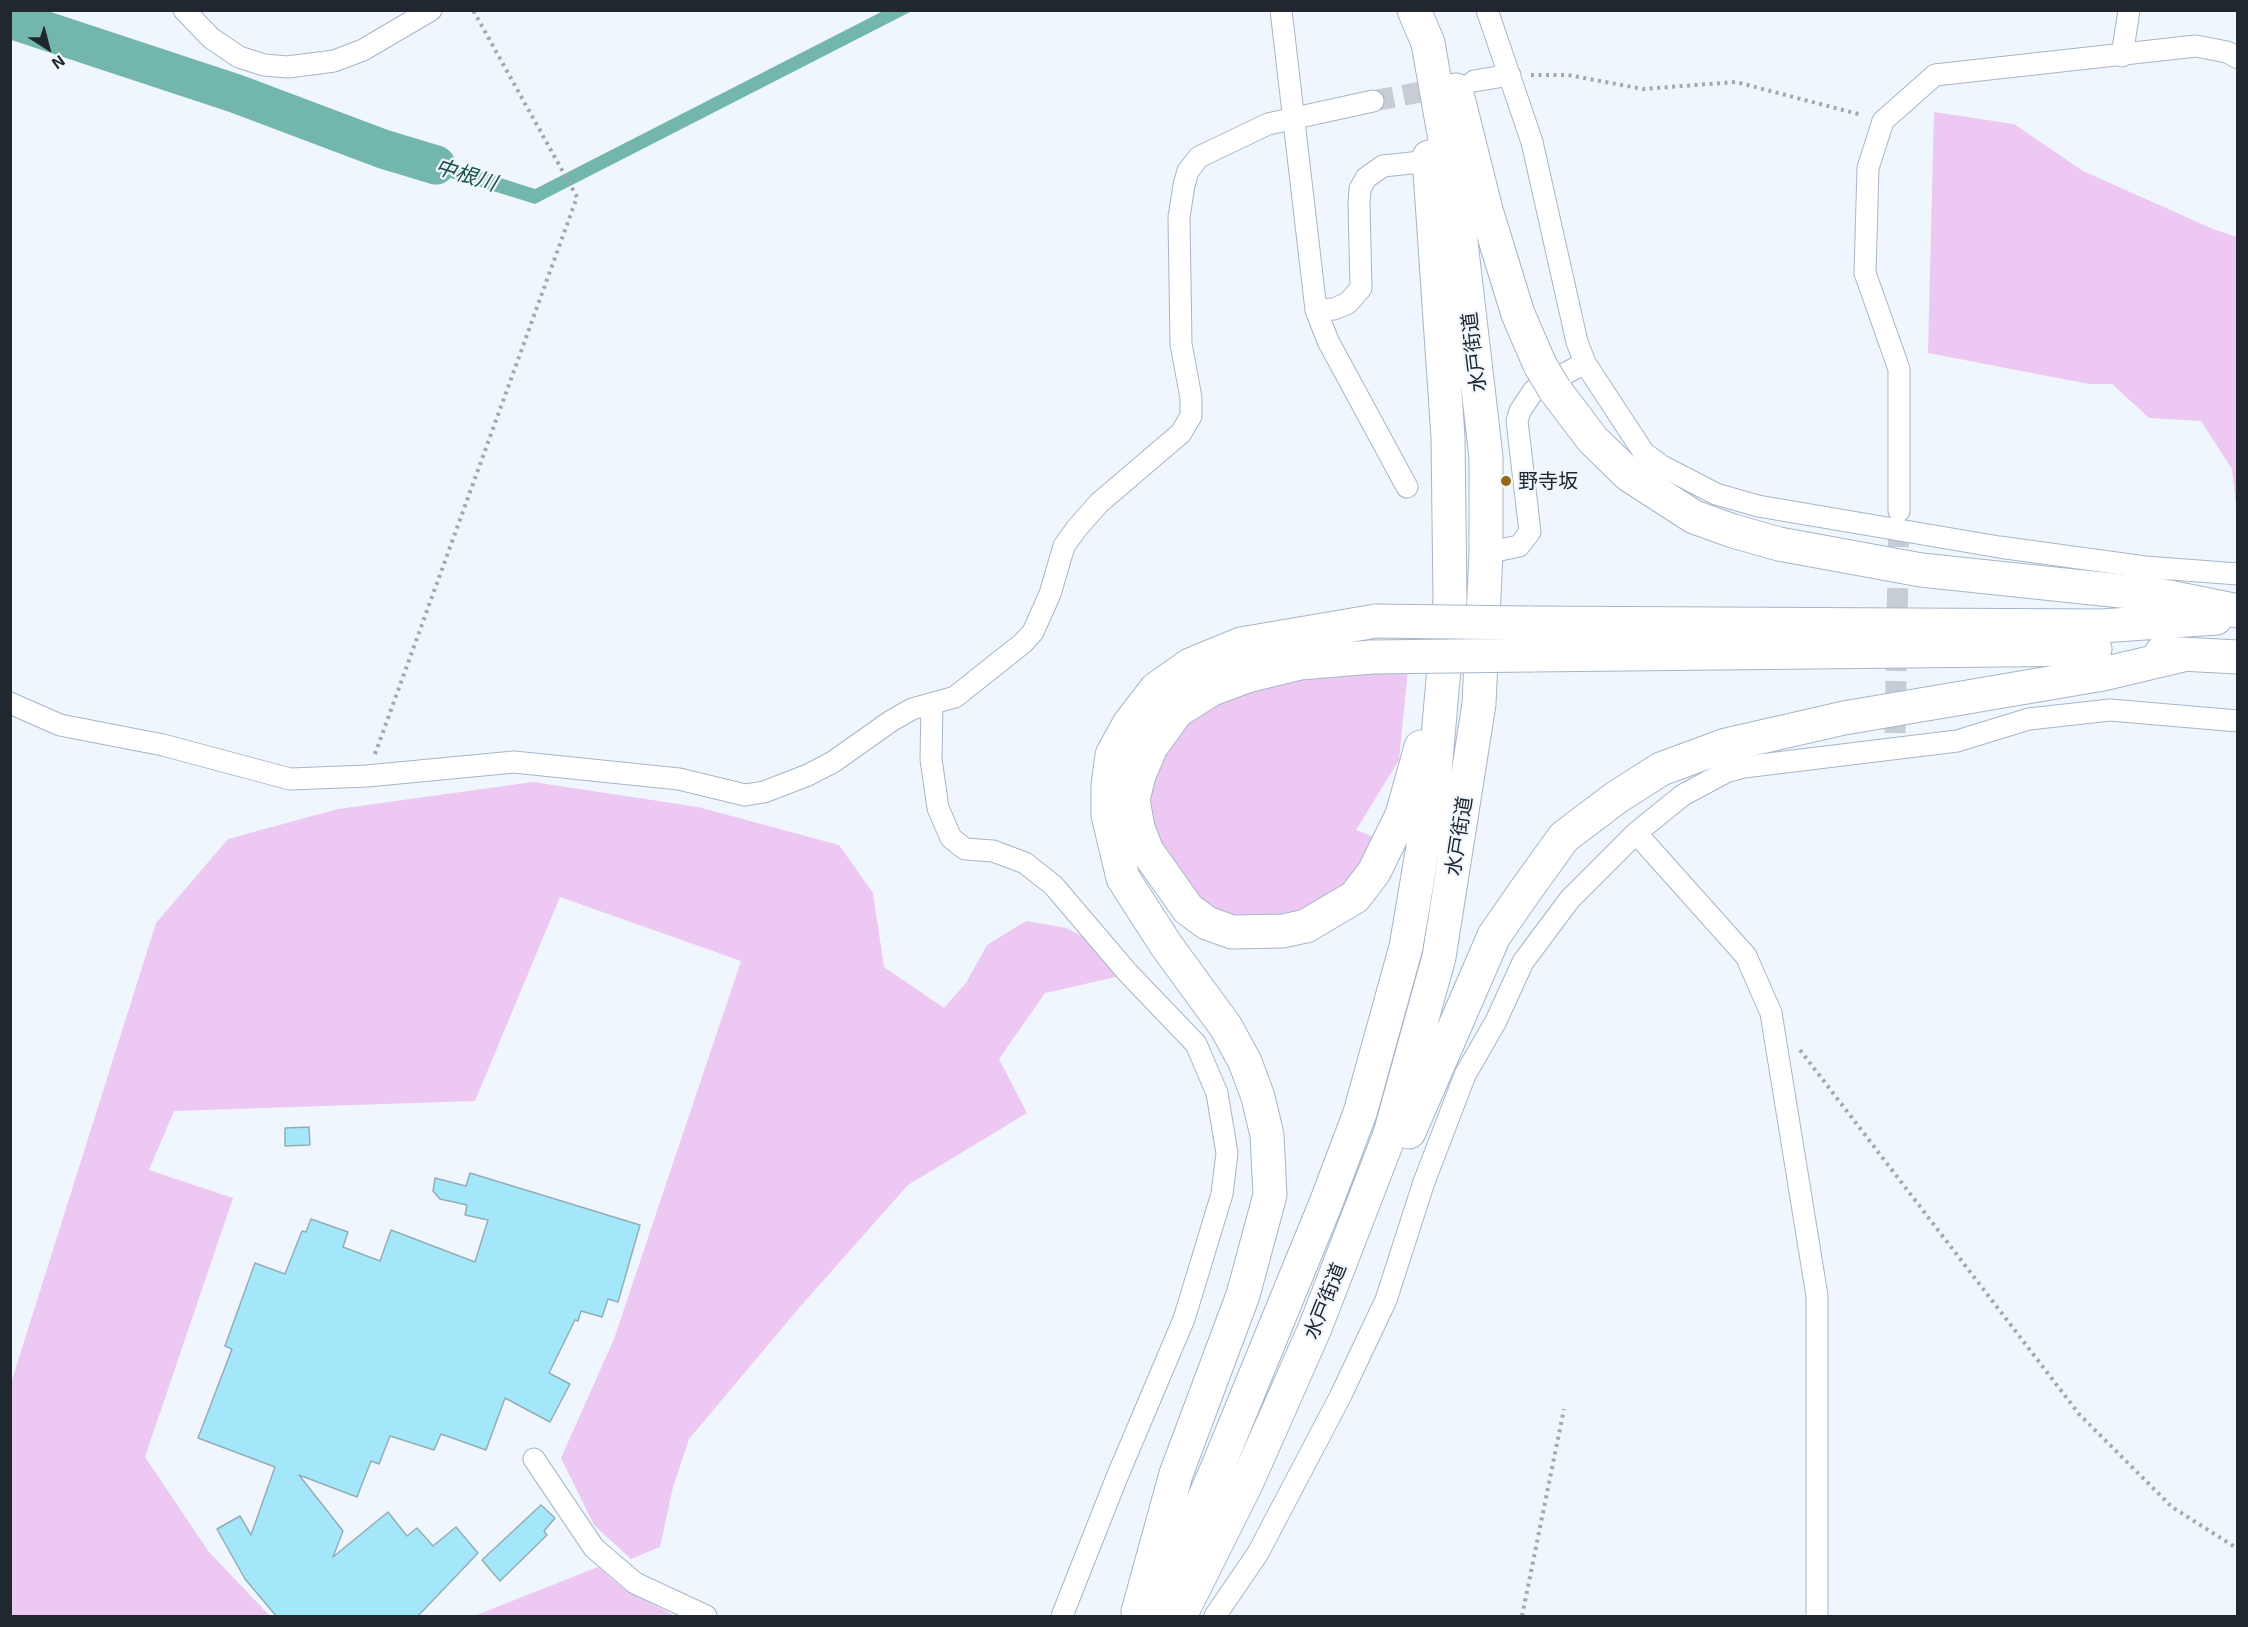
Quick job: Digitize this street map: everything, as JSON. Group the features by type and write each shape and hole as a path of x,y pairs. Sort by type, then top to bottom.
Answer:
{"highway":[{"name":"水戸街道","path":"1153,1617 1326,1203 1360,1113 1385,1030 1406,947 1434,782 1450,600 1448,437 1430,161 1414,54 1413,10"},
{"name":"水戸街道","path":"1180,1617 1247,1482 1315,1328 1390,1134 1439,957 1479,704 1486,553 1486,457 1457,207 1428,43 1413,10"},
{"path":"1435,10 1486,210 1518,314 1547,378 1593,440 1629,475 1694,517 1779,544 1921,570 2159,595 2238,611"},
{"path":"1449,521 1419,758 1402,815 1374,872 1355,897 1306,926 1283,931 1232,932 1207,923 1188,909 1147,851 1138,828 1133,800 1139,775 1151,747 1177,711 1212,689 1247,676 1300,663 1372,657 1532,655 2105,648 2238,657"},
{"path":"1137,1617 1176,1474 1243,1295 1270,1195 1267,1135 1258,1097 1245,1062 1226,1027 1166,945 1123,878 1108,815 1108,786 1112,755 1130,724 1156,689 1190,665 1242,644 1376,621 2103,626 2238,616"},
{"path":"1315,1328 1365,1232 1494,936 1564,837 1617,797 1661,770 1726,745 1844,718 2103,674 2183,655"}],"street":[{"path":"184,10 211,38 231,52 264,65 288,67 334,61 363,50 431,10"},
{"path":"1281,10 1296,117 1316,310 1328,341 1407,487"},
{"path":"1487,10 1532,142 1585,363 1644,453 1662,466 1716,494 1769,508 1987,545 2145,567 2238,574"},
{"path":"2122,56 2129,10"},
{"path":"1899,511 1899,369 1865,273 1868,168 1883,121 1935,75 2196,46 2227,52 2238,58"},
{"path":"1474,81 1510,75"},
{"path":"10,703 60,725 163,745 290,779 367,776 514,762 678,779 745,795 764,792 808,775 891,721 912,710 955,697 975,684 1023,643 1033,632 1050,594 1064,546 1077,528 1099,502 1181,433 1191,416 1191,398 1181,344 1179,217 1188,171 1199,157 1268,124 1373,101"},
{"path":"1316,310 1334,309 1348,303 1361,288 1359,204 1360,189 1366,178 1383,166 1430,161"},
{"path":"1486,553 1519,546 1530,532 1517,420 1520,411 1534,390 1585,363"},
{"path":"932,704 931,759 938,808 951,838 965,849 993,851 1025,863 1053,885 1128,974 1196,1044 1217,1093 1227,1154 1222,1194 1184,1319 1117,1477 1062,1617"},
{"path":"1215,1617 1258,1553 1340,1397 1381,1311 1424,1182 1465,1075 1496,1021 1523,962 1570,900 1636,833 1683,795 1726,772 1893,742 1956,741 2029,719 2110,710 2238,721"},
{"path":"1636,833 1746,956 1771,1012 1817,1296 1817,1617"},
{"path":"534,1459 594,1548 635,1583 706,1617"}],"path":[{"path":"367,776 577,197 473,10"},
{"path":"1510,75 1568,75 1643,89 1736,82 1883,121"},
{"path":"1771,1012 2079,1414 2172,1507 2238,1549"},
{"path":"1522,1617 1564,1409"}],"shaded area":[{"path":"1934,112 2014,124 2083,171 2213,229 2237,237 2237,515 2232,469 2201,421 2149,418 2112,384 2089,384 1928,353"},
{"path":"1408,670 1399,760 1356,830 1380,839 1349,884 1301,913 1239,919 1210,908 1187,889 1154,841 1150,803 1151,779 1171,738 1205,706 1300,673"},
{"path":"533,782 698,807 839,845 873,893 884,967 944,1008 966,983 987,945 1026,921 1066,928 1094,942 1116,977 1045,993 999,1059 1027,1113 908,1185 799,1308 689,1439 673,1487 660,1547 631,1559 594,1525 561,1458 614,1339 741,961 560,897 475,1101 174,1111 149,1170 233,1198 145,1457 209,1552 270,1616 11,1616 11,1383 156,923 228,839 338,809"},
{"path":"598,1567 625,1590 675,1616 474,1616"}],"water":[{"path":"885,10 912,11 535,204 380,156 388,142 535,189"}],"building":[{"path":"309,1127 310,1145 285,1146 285,1128"},
{"path":"470,1173 640,1225 618,1302 608,1299 602,1317 581,1311 578,1321 575,1320 549,1373 570,1384 550,1422 505,1398 486,1450 441,1434 434,1450 390,1436 379,1464 371,1461 357,1497 299,1475 343,1531 333,1557 388,1512 407,1536 417,1528 433,1546 456,1527 478,1553 417,1617 277,1617 245,1579 217,1529 240,1516 251,1535 275,1467 198,1438 232,1349 225,1346 255,1263 285,1274 302,1231 306,1232 311,1219 348,1232 343,1247 380,1261 391,1230 475,1262 488,1220 465,1215 467,1205 440,1199 433,1191 435,1178 466,1186"},
{"path":"541,1505 555,1518 544,1531 547,1535 500,1581 482,1560"}],"waterway":[{"name":"中根川","path":"10,19 237,94 383,149 436,165"}],"tunnel":[{"path":"1373,101 1447,87"},
{"path":"1895,733 1899,512"}],"place":[{"name":"野寺坂","path":"1506,481"}]}
